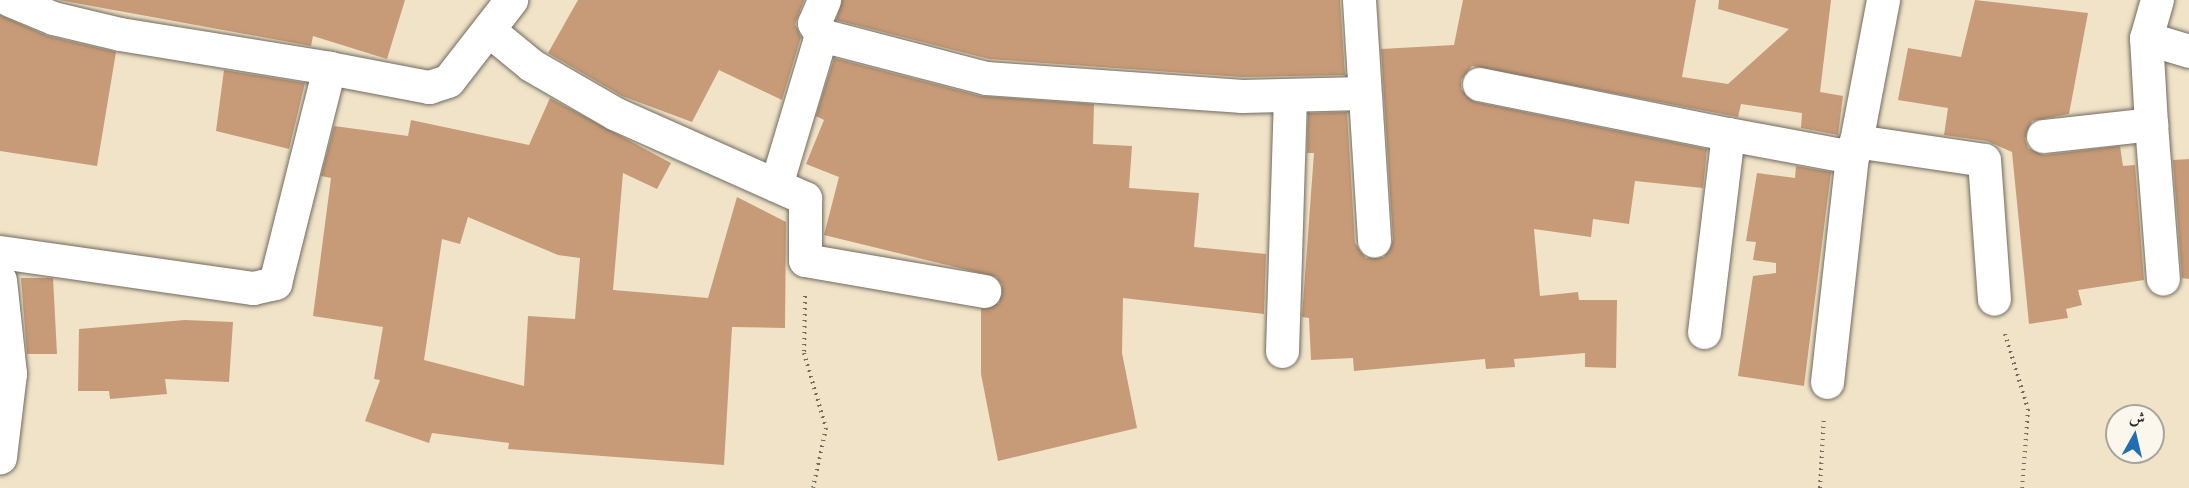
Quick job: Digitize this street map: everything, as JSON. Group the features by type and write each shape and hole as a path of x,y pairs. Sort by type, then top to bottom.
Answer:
{"street":[{"path":"10,0 53,18 120,34 329,68 429,87 448,81 491,32 512,0"},
{"path":"825,0 814,22 821,34 986,78 1290,94 1362,93"},
{"path":"1359,0 1362,93 1374,241"},
{"path":"1827,382 1854,149 1883,0"},
{"path":"2157,0 2146,38 2163,279"},
{"path":"491,32 531,65 615,114 805,198 805,260 984,291"},
{"path":"776,185 821,34"},
{"path":"2146,38 2189,51"},
{"path":"0,252 253,288 275,283 329,68"},
{"path":"1479,84 1728,134 1854,149 1984,160 1994,299"},
{"path":"1282,351 1290,94"},
{"path":"2043,136 2151,124"},
{"path":"1704,332 1728,134"},
{"path":"0,280 10,373 0,457"}],"path":[{"path":"805,260 804,352 826,428 813,488"},
{"path":"1994,299 2028,410 2022,488"},
{"path":"1820,488 1827,382"}],"building":[{"path":"59,0 405,0 387,59 313,36 311,46"},
{"path":"578,0 804,0 795,24 801,37 782,100 719,70 692,122 622,96 548,53"},
{"path":"842,0 1340,0 1345,75 1242,77 989,59 836,20"},
{"path":"1463,0 1696,0 1682,77 1728,84 1789,29 1718,9 1719,0 1831,0 1820,92 1843,96 1838,135 1801,128 1802,113 1741,104 1738,117 1472,66 1461,80 1461,89 1475,102 1707,149 1703,188 1635,181 1629,224 1593,219 1591,237 1534,229 1540,296 1578,292 1579,300 1617,300 1616,368 1585,367 1585,353 1514,359 1515,367 1486,369 1485,359 1354,371 1353,358 1311,360 1309,318 1302,317 1314,153 1307,153 1308,113 1347,112 1355,243 1366,258 1384,257 1393,240 1381,49 1454,45"},
{"path":"1975,0 2088,13 2069,114 2032,121 2025,139 2028,148 2044,155 2120,146 2123,166 2135,165 2144,280 2078,290 2082,305 2066,309 2068,318 2029,324 2012,152 1987,141 1944,135 1948,108 1898,100 1908,48 1961,57"},
{"path":"0,15 48,36 116,52 97,166 0,151"},
{"path":"834,58 981,96 1094,104 1093,144 1132,146 1129,188 1199,193 1194,247 1266,254 1264,314 1123,298 1122,353 1137,428 998,461 981,374 981,309 999,303 1002,285 996,277 824,235 839,177 806,164 824,120 816,116"},
{"path":"224,70 305,83 289,149 216,131"},
{"path":"550,98 671,163 657,189 623,173 613,290 708,298 737,197 786,222 785,328 732,327 724,465 508,449 509,443 432,433 429,443 365,421 380,380 374,379 383,327 313,316 331,178 321,176 334,126 408,136 411,120 529,145","holes":["468,217 558,255 580,258 575,319 528,316 524,386 424,360 442,239 460,244"]},
{"path":"2189,159 2189,279 2182,278 2173,160"},
{"path":"1796,166 1831,172 1804,386 1738,376 1753,276 1776,273 1776,263 1753,260 1756,242 1746,241 1757,173 1795,178"},
{"path":"21,278 53,278 57,354 27,354"},
{"path":"185,320 233,322 229,382 165,379 167,394 110,399 109,391 78,391 79,329"}]}
